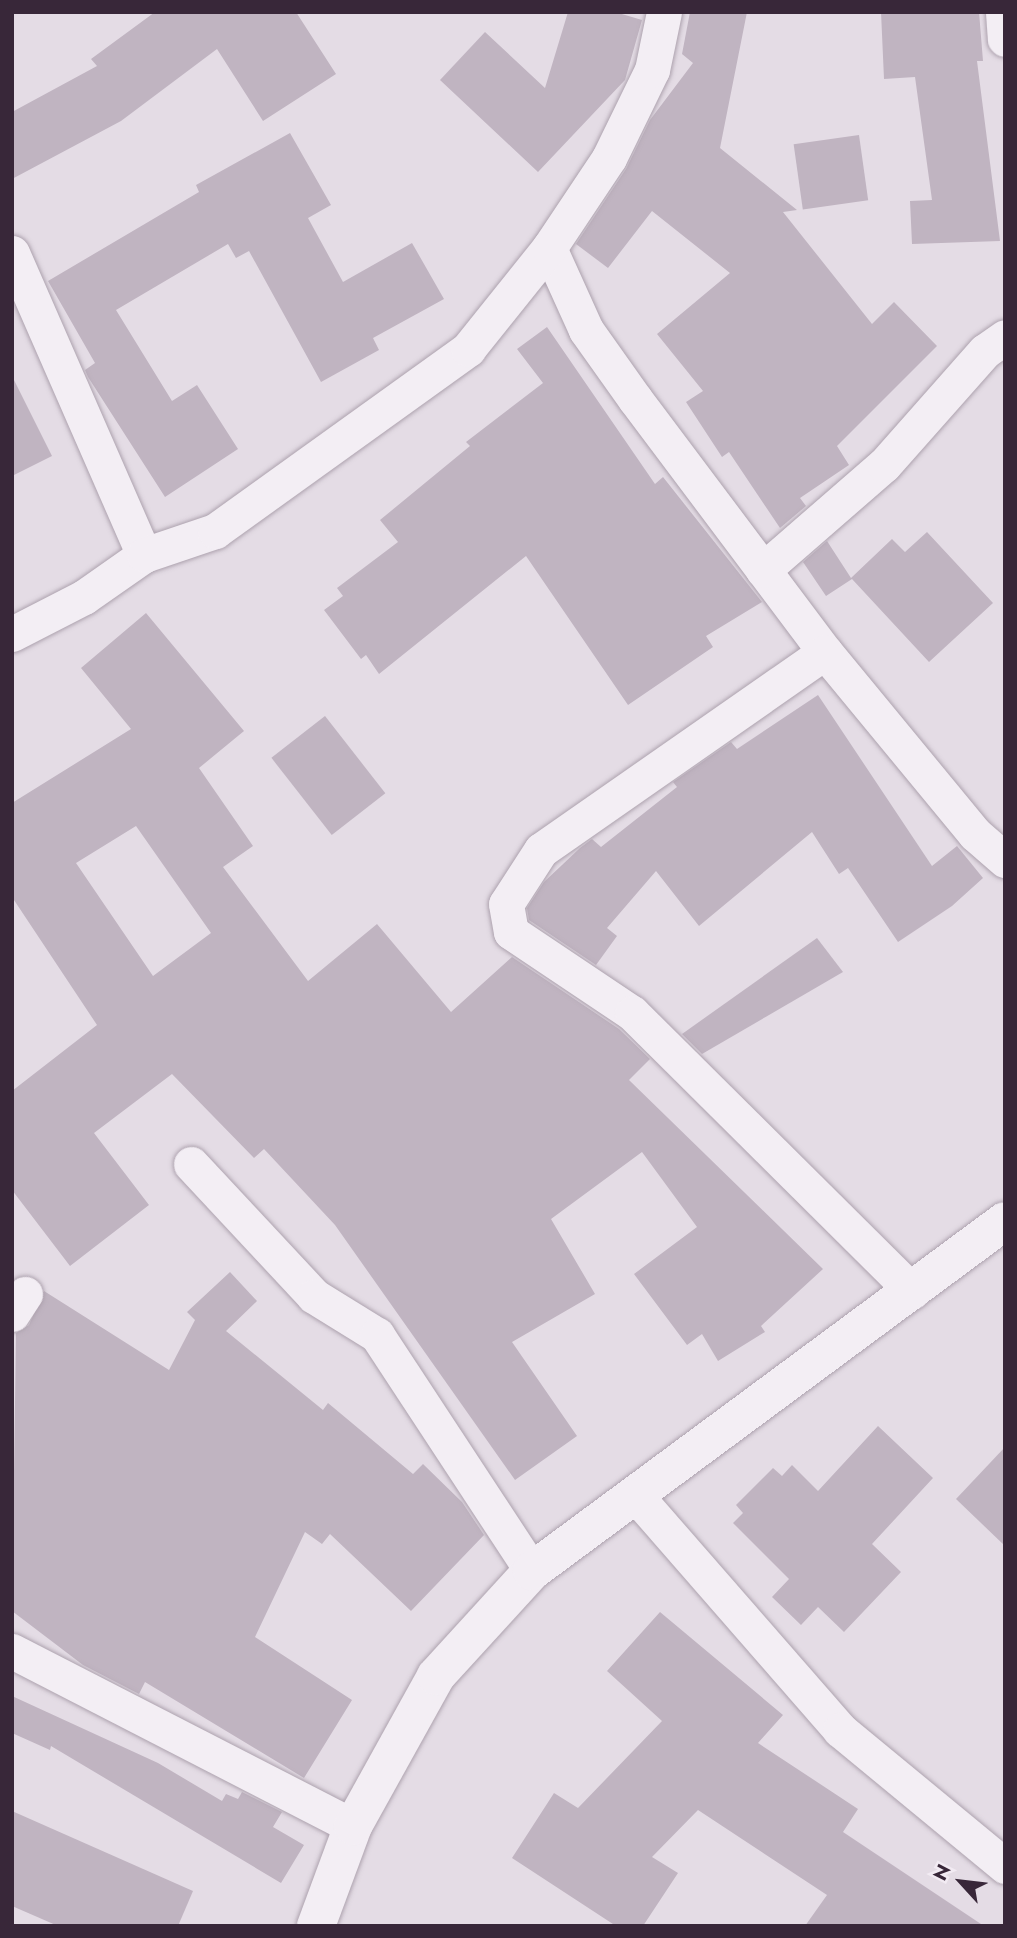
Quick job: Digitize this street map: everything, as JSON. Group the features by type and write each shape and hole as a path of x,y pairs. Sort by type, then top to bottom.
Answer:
{"street":[{"path":"12,634 84,597 144,555 215,531 468,349 549,248 609,158 646,83 664,12"},
{"path":"1003,12 1005,39"},
{"path":"549,248 586,330 825,652 975,834 1005,860"},
{"path":"12,253 144,555"},
{"path":"764,570 884,465 985,351 1005,337"},
{"path":"825,652 541,850 506,904 511,932 632,1013 912,1291"},
{"path":"191,1164 314,1296 377,1335 532,1571"},
{"path":"316,1926 353,1826 436,1676 532,1571 637,1497 1005,1221"},
{"path":"637,1497 840,1730 1005,1866"},
{"path":"12,1651 353,1826"}],"building":[{"path":"155,12 296,12 336,74 263,121 217,49 121,121 12,179 12,112 97,66 91,59"},
{"path":"568,12 615,12 642,20 625,80 538,172 440,80 485,32 545,88"},
{"path":"690,12 747,12 720,148 797,210 783,212 872,324 894,302 937,346 837,446 849,465 800,498 806,506 780,528 729,452 722,457 686,402 703,391 657,334 730,273 652,211 608,268 576,244 626,169 650,120 693,63 682,54"},
{"path":"881,12 979,12 983,61 977,61 1000,241 912,244 910,201 932,200 915,77 884,79"},
{"path":"290,133 331,205 308,218 343,282 412,243 444,299 373,338 379,350 321,382 249,251 236,258 228,244 116,310 172,401 197,385 238,449 165,497 88,377 85,370 95,363 48,281 199,192 196,185"},
{"path":"859,135 868,200 803,210 794,144"},
{"path":"547,327 655,484 663,477 762,602 706,636 713,647 628,705 526,556 379,674 366,655 361,659 324,610 343,596 337,588 398,542 380,520 470,446 466,442 543,383 517,349"},
{"path":"12,376 52,456 12,476"},
{"path":"927,532 993,603 929,662 852,579 826,596 803,562 827,541 851,578 892,539 905,552"},
{"path":"146,613 244,731 199,768 253,846 223,867 308,981 377,924 451,1012 512,957 619,1029 650,1059 629,1080 823,1269 761,1326 765,1332 718,1361 702,1334 687,1345 634,1274 697,1227 642,1152 551,1219 595,1294 512,1342 577,1436 515,1480 335,1225 264,1149 254,1158 172,1074 94,1133 149,1205 70,1266 12,1190 12,1091 97,1025 12,897 12,803 131,729 81,668","holes":["136,826 211,933 153,976 76,863"]},
{"path":"818,695 932,866 957,846 983,878 952,906 898,942 848,868 839,874 812,832 699,926 656,871 607,928 617,936 596,965 529,920 527,908 544,882 580,848 592,839 601,847 677,787 673,782 731,742 737,749"},
{"path":"325,716 385,793 332,835 271,758"},
{"path":"817,938 843,972 702,1054 682,1034"},
{"path":"230,1272 257,1301 226,1331 323,1410 328,1403 413,1474 423,1464 462,1502 484,1535 411,1611 330,1534 322,1544 305,1532 255,1637 352,1700 304,1778 145,1682 139,1694 83,1665 12,1611 16,1333 29,1325 44,1291 169,1370 195,1320 187,1312"},
{"path":"878,1426 933,1478 872,1544 901,1572 844,1632 818,1607 801,1625 772,1597 789,1579 733,1523 743,1513 736,1505 773,1468 782,1476 792,1465 818,1491"},
{"path":"1005,1447 1005,1546 956,1499"},
{"path":"660,1612 783,1715 758,1743 858,1809 843,1832 984,1926 805,1926 827,1895 698,1810 652,1857 678,1873 643,1926 616,1926 512,1858 554,1793 578,1808 662,1721 607,1671"},
{"path":"12,1696 158,1763 222,1801 226,1794 238,1799 242,1792 282,1812 273,1827 304,1845 281,1883 51,1746 50,1750 12,1733"},
{"path":"12,1811 193,1891 178,1926 58,1926 12,1906"}]}
